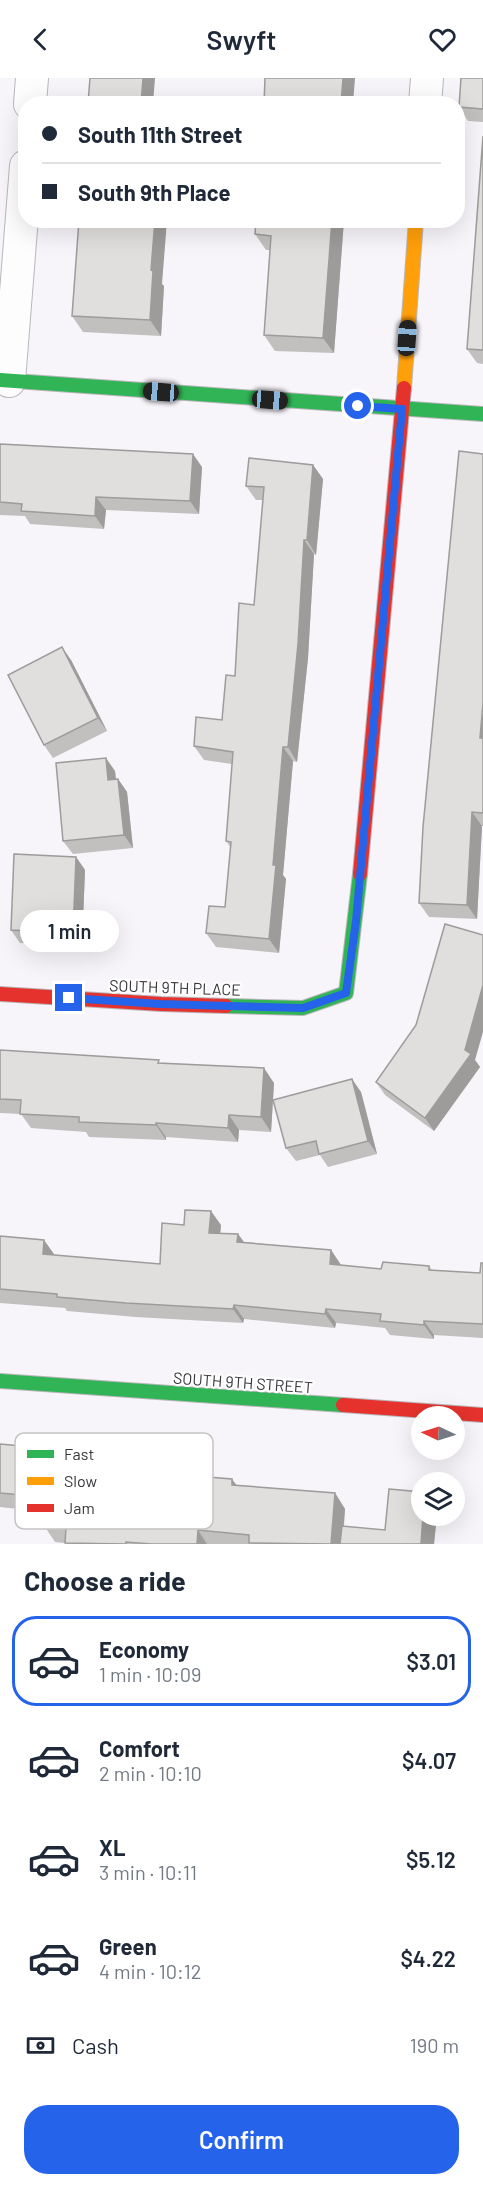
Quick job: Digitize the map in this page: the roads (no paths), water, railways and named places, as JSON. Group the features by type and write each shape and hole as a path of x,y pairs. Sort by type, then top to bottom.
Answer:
{"street":[{"path":"31,96 32,78"},
{"path":"426,96 427,78"},
{"path":"20,228 5,381 483,414"},
{"path":"402,409 415,228"},
{"name":"SOUTH 9TH PLACE","path":"0,994 160,1004 303,1008 346,993 357,909 402,409"},
{"name":"SOUTH 9TH STREET","path":"0,1381 483,1415"}]}
